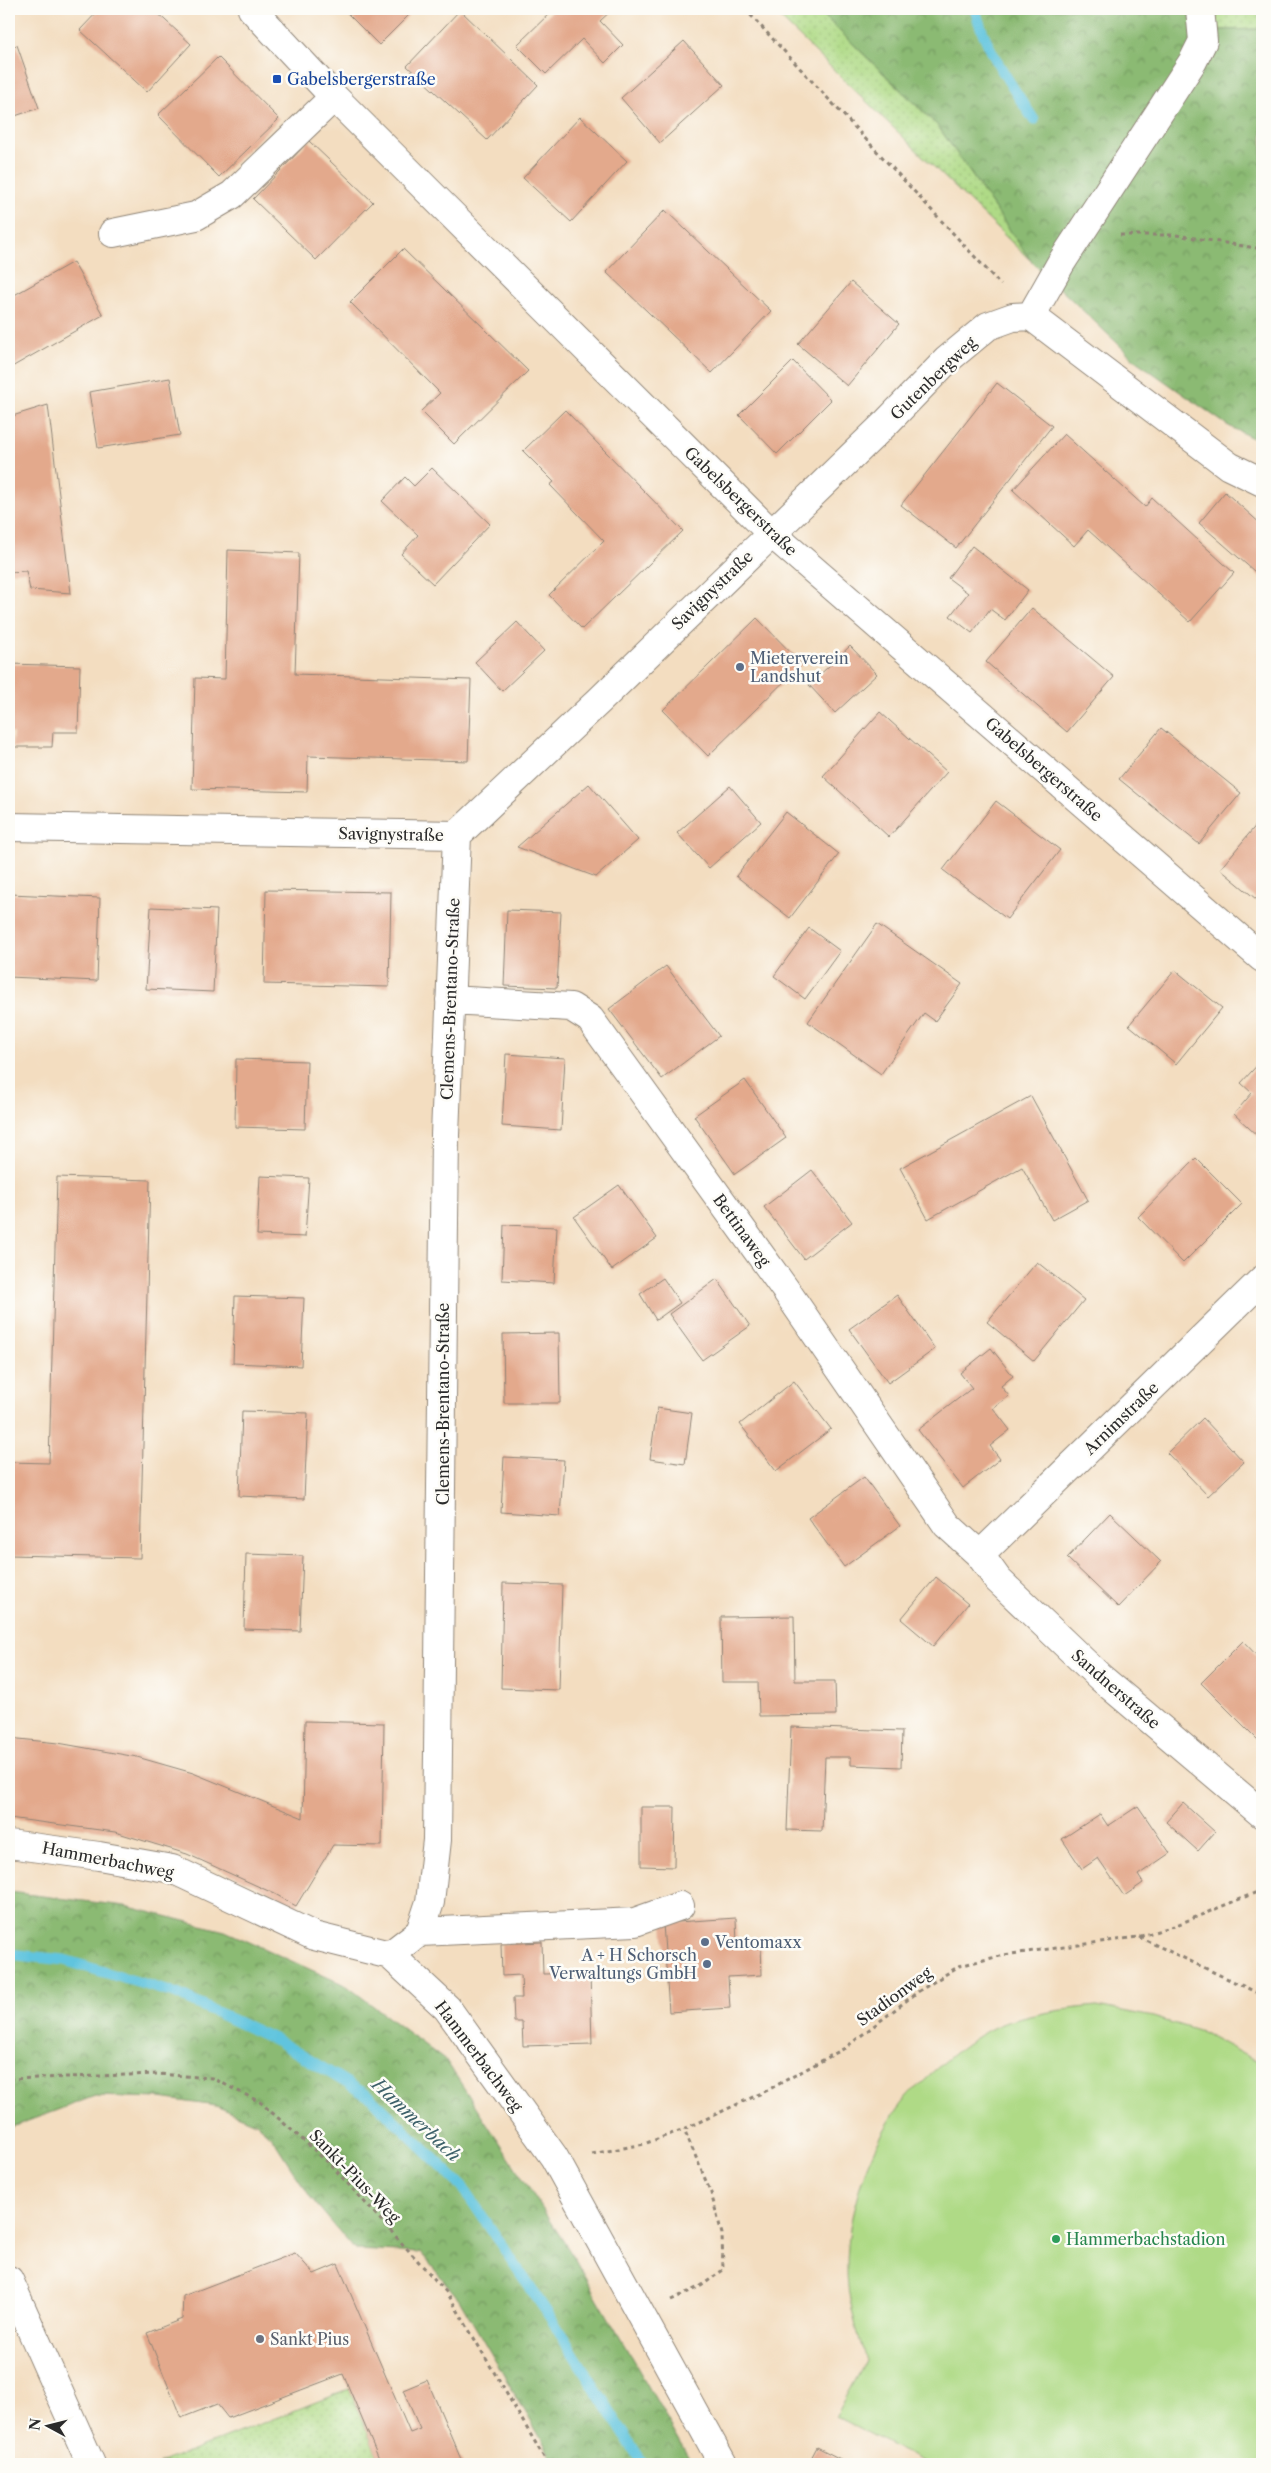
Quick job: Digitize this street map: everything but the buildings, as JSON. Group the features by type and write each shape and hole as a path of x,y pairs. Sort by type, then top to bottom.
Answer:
{"street":[{"name":"Gabelsbergerstraße","path":"252,9 334,97 771,533 1262,958"},
{"path":"1200,9 1202,41 1193,61 1062,263 1031,316 1229,466 1262,482"},
{"path":"113,233 196,216 232,196 334,97"},
{"name":"Gutenbergweg","path":"771,533 887,422 947,360 988,326 1013,317 1031,316"},
{"name":"Savignystraße","path":"9,827 456,835 600,700 771,533"},
{"name":"Clemens-Brentano-Straße","path":"420,1932 430,1902 438,1840 444,1215 456,835"},
{"name":"Bettinaweg","path":"450,1000 571,1007 590,1019 785,1290 946,1525 980,1555"},
{"name":"Arnimstraße","path":"980,1555 1262,1280"},
{"name":"Sandnerstraße","path":"980,1555 998,1580 1101,1678 1262,1814"},
{"name":"Hammerbachweg","path":"9,1844 98,1856 172,1869 314,1936 390,1955 447,2008 554,2157 723,2464"},
{"path":"390,1955 420,1932 635,1922 680,1906"},
{"path":"9,2280 91,2464"}],"path":[{"path":"745,9 1004,287"},
{"path":"1112,235 1176,235 1262,249"},
{"name":"Stadionweg","path":"554,2157 596,2154 644,2144 684,2129 766,2091 845,2048 918,1992 959,1966 1004,1955 1138,1937 1174,1926 1262,1890"},
{"path":"1138,1937 1262,1995"},
{"name":"Sankt-Pius-Weg","path":"9,2078 157,2074 212,2078 260,2102 330,2164 448,2294 548,2464"},
{"path":"677,2297 701,2286 723,2270 722,2234 718,2218 711,2193 684,2129"}],"green space":[{"path":"771,9 817,9 938,126 1031,261"},
{"path":"817,9 1180,9 1220,30 1262,29 1262,443 1227,425 1136,361 1031,261 938,126"},
{"path":"1180,9 1262,9 1262,29 1220,30"},
{"path":"9,1892 125,1906 225,1931 347,1986 447,2062 573,2256 693,2464 556,2464 459,2299 421,2253 355,2250 311,2198 271,2136 256,2123 216,2106 160,2098 95,2096 9,2128"},
{"name":"Hammerbachstadion","path":"1097,2006 1153,2017 1205,2033 1262,2064 1262,2464 927,2464 836,2416 866,2361 850,2301 847,2265 848,2244 855,2204 868,2165 885,2128 904,2100 935,2070 969,2043 987,2031 1007,2022 1051,2012"},
{"path":"349,2389 381,2464 159,2464"}],"waterway":[{"path":"975,9 992,53 1034,120"},
{"name":"Hammerbach","path":"9,1954 64,1960 177,1994 278,2041 370,2097 462,2186 554,2323 643,2464"}],"place":[{"name":"Gabelsbergerstraße","path":"277,79"},
{"name":"Mieterverein Landshut","path":"740,667"},
{"name":"Ventomaxx","path":"705,1942"},
{"name":"A + H Schorsch Verwaltungs GmbH","path":"707,1964"},
{"name":"Hammerbachstadion","path":"1056,2239"},
{"name":"Sankt Pius","path":"260,2339"}]}
